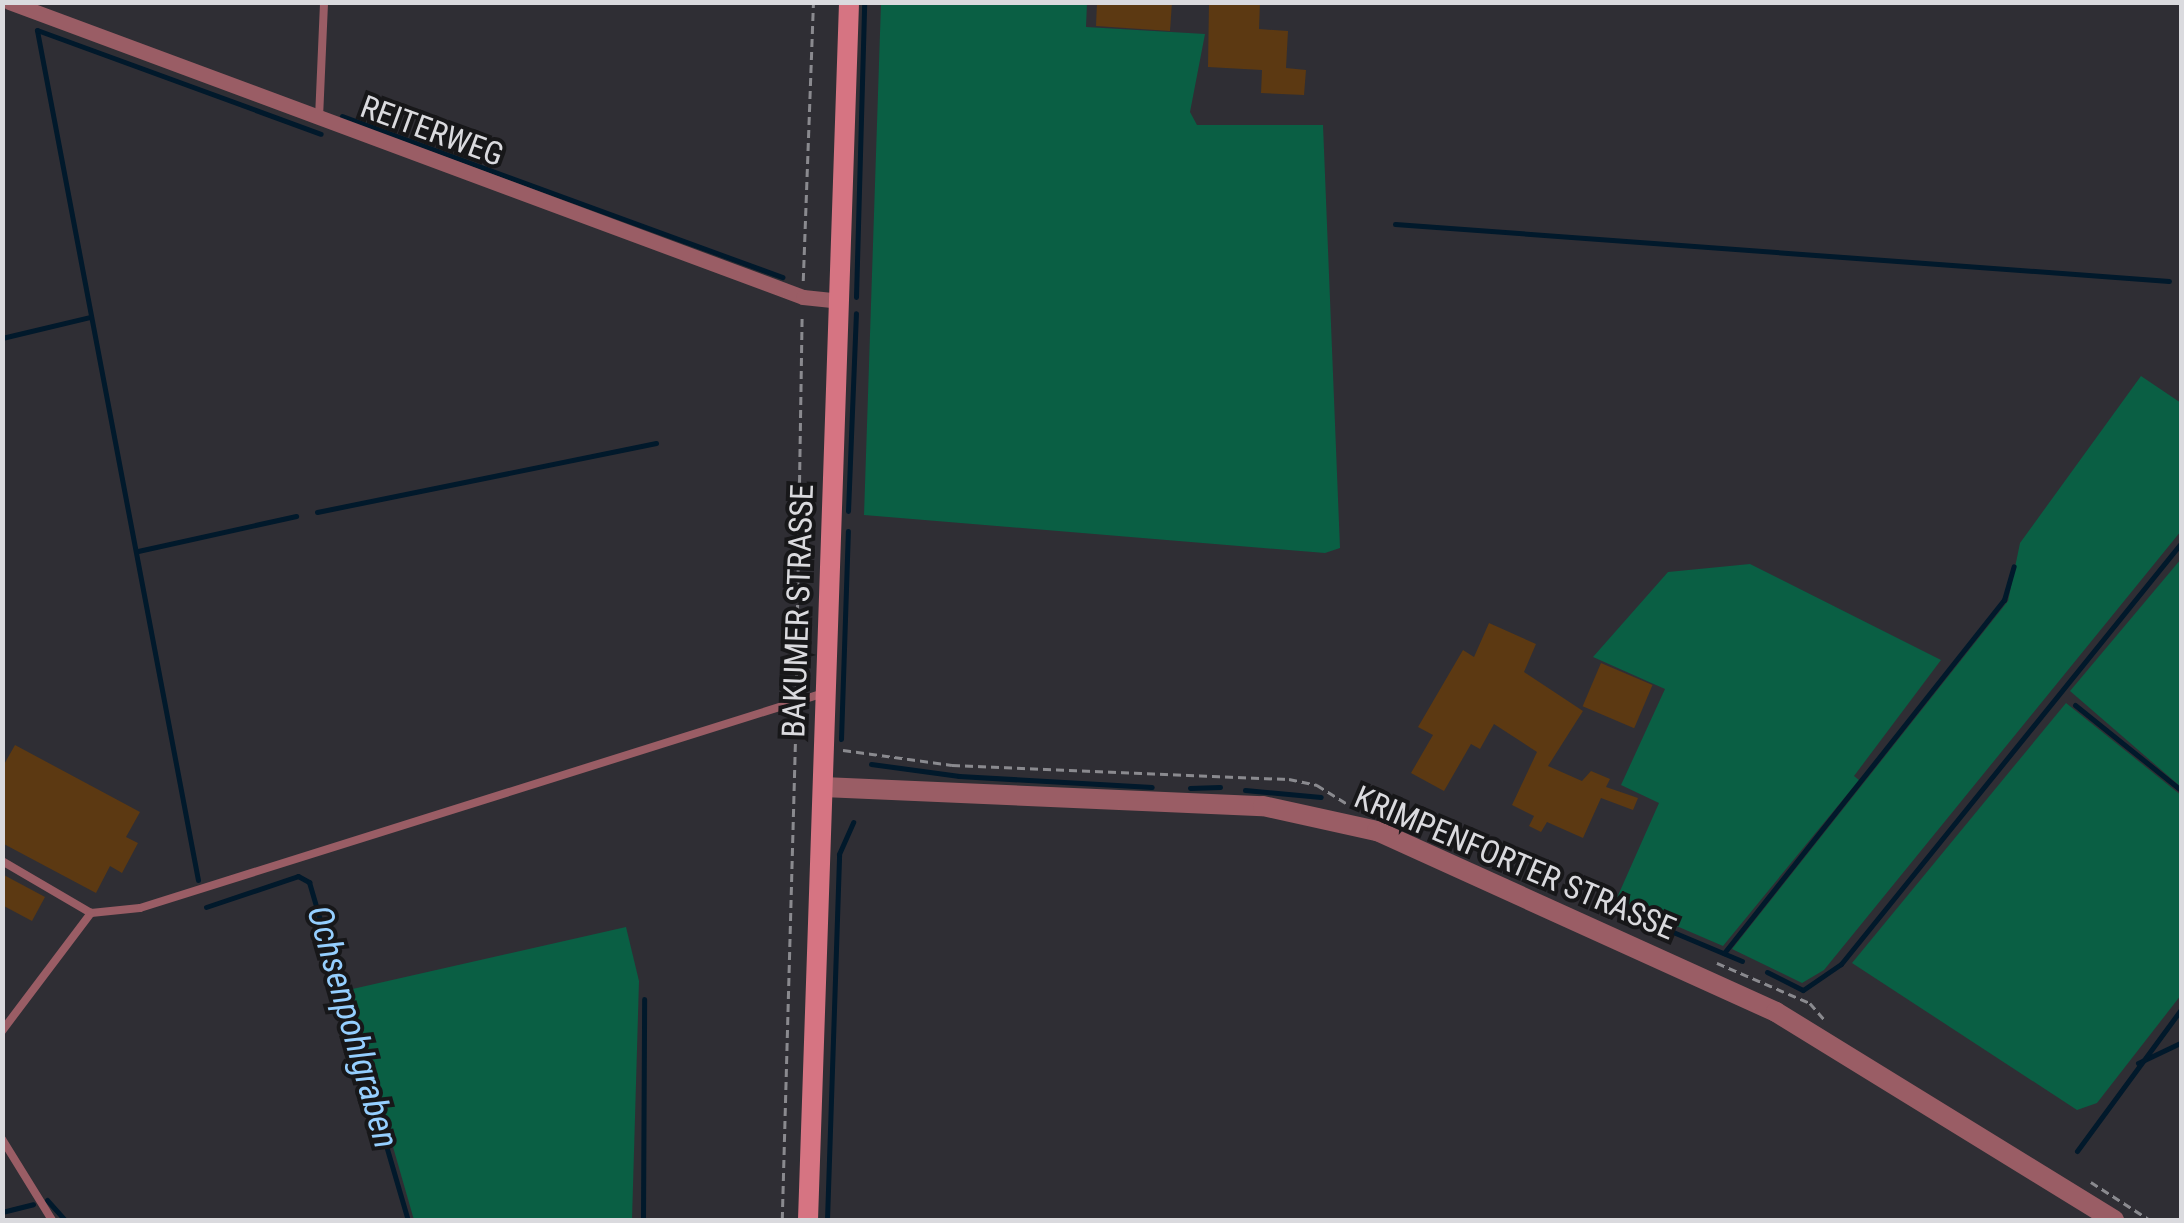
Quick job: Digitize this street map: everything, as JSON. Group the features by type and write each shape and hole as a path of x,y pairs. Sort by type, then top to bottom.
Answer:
{"main road":[{"name":"BAKUMER STRASSE","path":"808,1220 849,2"}],"street":[{"name":"REITERWEG","path":"9,2 802,297 838,301"},
{"name":"KRIMPENFORTER STRASSE","path":"824,786 1264,806 1377,831 1776,1012 2114,1220"}],"lane":[{"path":"318,118 324,2"},
{"path":"2,860 91,913 140,908 826,692"},
{"path":"2,1032 91,913"},
{"path":"2,1139 52,1220"}],"path":[{"path":"782,1220 797,746 802,297 812,2"},
{"path":"797,746 952,765 1289,779"}],"green space":[{"path":"881,3 1087,3 1086,27 1205,34 1190,112 1197,125 1323,125 1340,548 1325,553 864,515"},
{"path":"2141,376 2181,403 2181,531 1824,970 1802,983 1732,949 2008,601 2020,543"},
{"path":"2181,559 2181,787 2070,691"},
{"path":"1750,564 1941,660 1854,776 1859,780 1723,946 1616,900 1659,803 1621,785 1665,689 1593,657 1668,572"},
{"path":"2066,703 2182,796 2181,995 2097,1103 2077,1110 1852,963"},
{"path":"626,927 639,981 632,1220 414,1220 348,990"}],"building":[{"path":"1097,2 1172,2 1170,31 1096,26"},
{"path":"1209,2 1260,2 1259,29 1288,31 1286,68 1306,70 1304,95 1261,93 1262,70 1208,67"},
{"path":"1489,623 1536,644 1524,672 1583,711 1548,766 1582,781 1591,771 1610,779 1606,787 1638,798 1633,810 1601,798 1583,838 1547,822 1541,832 1529,826 1534,816 1512,805 1537,752 1494,724 1480,749 1471,744 1444,791 1411,773 1433,735 1418,727 1463,650 1474,657"},
{"path":"1601,663 1653,685 1634,728 1583,706"},
{"path":"15,745 140,812 126,837 138,843 122,873 110,866 96,893 2,843 2,768"},
{"path":"2,874 45,897 32,921 2,905"}],"waterway":[{"path":"856,297 864,2"},
{"path":"198,880 37,30 321,134"},
{"path":"342,116 783,277"},
{"path":"1395,224 2169,281"},
{"path":"848,511 856,313"},
{"path":"2,338 90,317"},
{"path":"317,512 656,443"},
{"path":"138,551 296,516"},
{"path":"841,739 848,531"},
{"path":"1767,972 1803,990 1841,964 2182,542"},
{"path":"1724,953 2004,600 2014,566"},
{"path":"2075,705 2182,791"},
{"path":"871,764 959,776 1152,787"},
{"path":"1190,788 1220,787"},
{"path":"1245,790 1321,797"},
{"path":"827,1220 839,854 853,822"},
{"name":"Ochsenpohlgraben","path":"206,907 298,876 309,882 408,1220"},
{"path":"1635,916 1742,961"},
{"path":"643,1220 644,999"},
{"path":"2077,1151 2182,1008"},
{"path":"2138,1063 2182,1042"},
{"name":"Ochsenpohlgraben","path":"47,1200 65,1220"},
{"name":"Ochsenpohlgraben","path":"2,1212 33,1204"}]}
